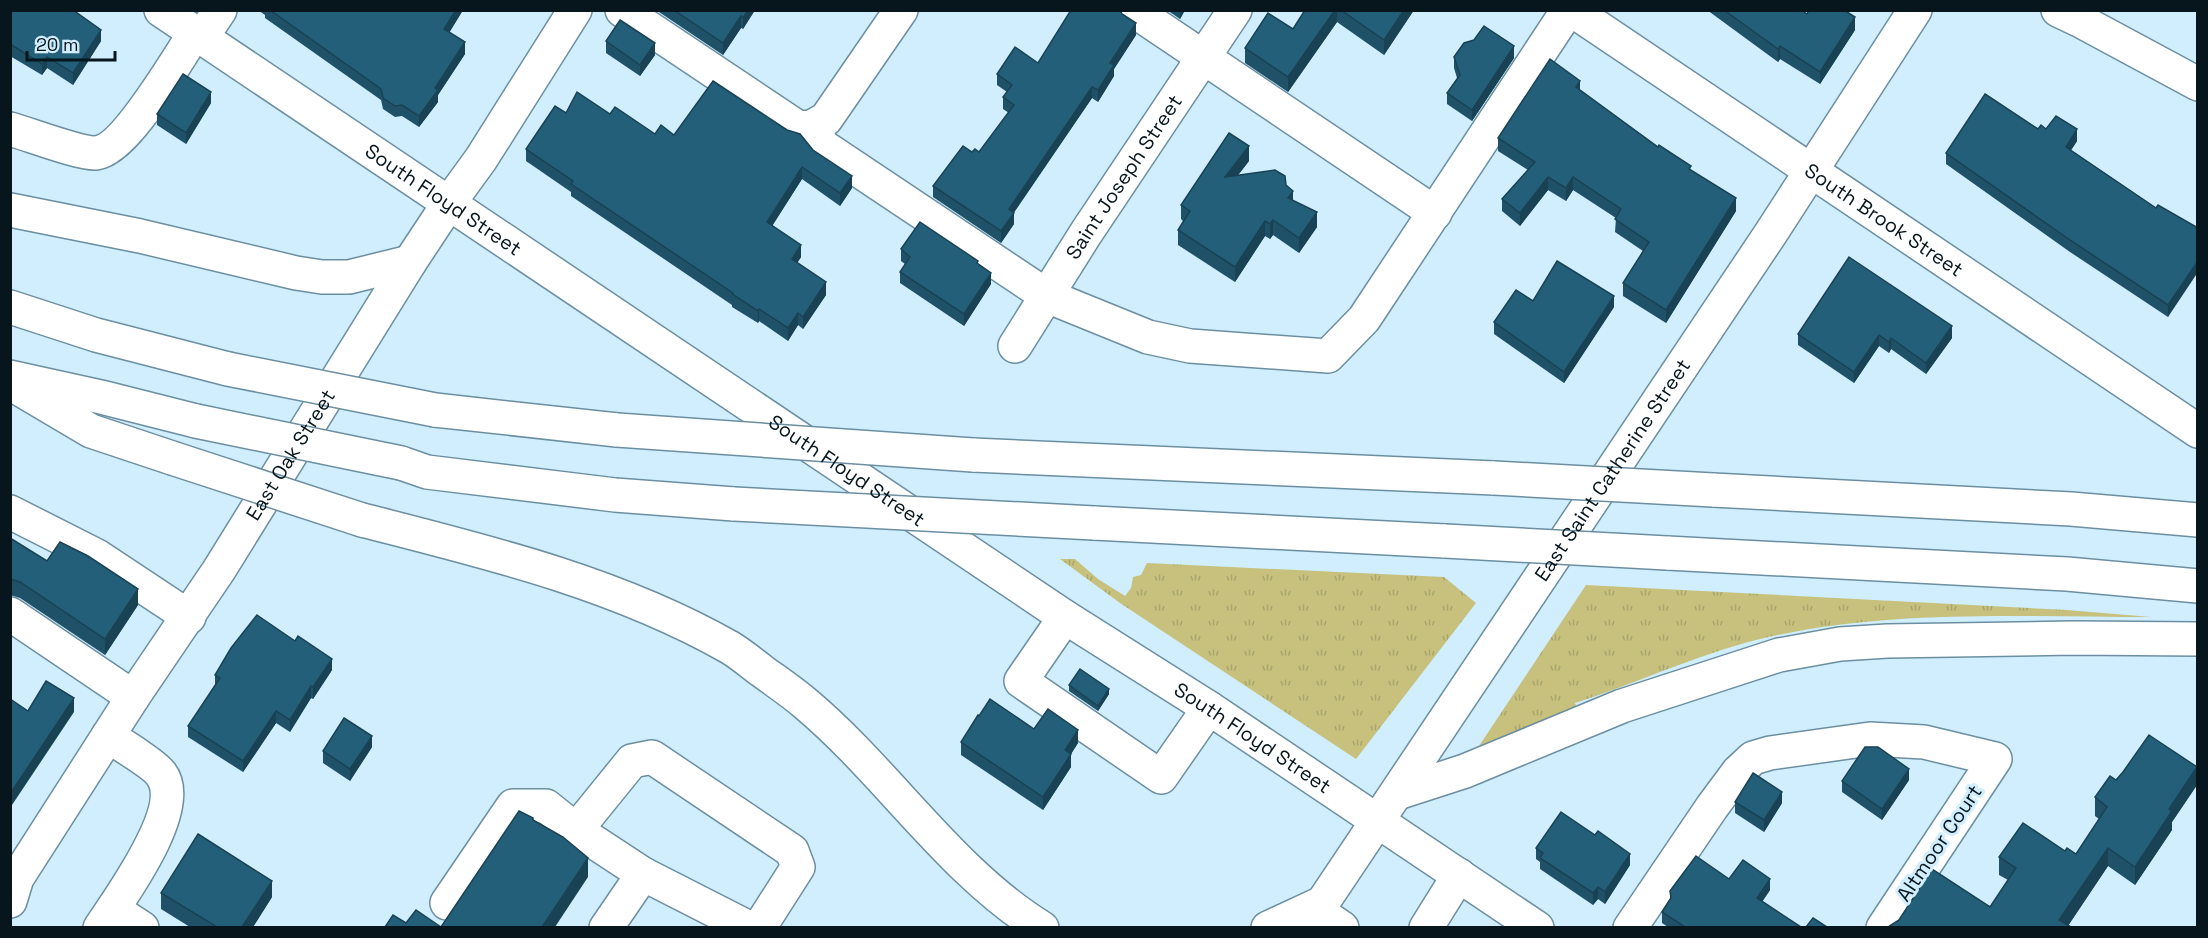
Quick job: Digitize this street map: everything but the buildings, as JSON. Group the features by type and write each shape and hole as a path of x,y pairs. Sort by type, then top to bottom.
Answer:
{"main road":[{"name":"South Floyd Street","path":"161,10 1065,617 1209,708 1537,927"},
{"path":"10,129 96,153 115,144 140,115 198,35 220,10"},
{"name":"East Oak Street","path":"10,901 17,878 133,697 189,617 448,203 481,159 574,10"},
{"path":"622,10 797,127 810,128 826,119 901,10"},
{"path":"1133,10 1435,213"},
{"name":"Saint Joseph Street","path":"1015,346 1086,233 1236,10"},
{"path":"810,128 824,147 1047,296 1148,337 1180,344 1328,356 1364,319 1570,10"},
{"name":"South Brook Street","path":"1570,10 2198,431"},
{"name":"East Saint Catherine Street","path":"1322,917 1378,821 1813,171 1915,10"},
{"path":"2069,14 2198,84"},
{"path":"10,210 140,236 296,273 322,277 349,277 411,262"},
{"path":"10,307 96,335 228,369 435,410 617,430 973,454 1494,478 2060,508 2198,520"},
{"path":"10,377 196,421 401,463 427,472 615,495 734,504 2067,574 2198,586"},
{"path":"10,384 92,431 362,520 459,545 556,574 638,603 731,648 805,703 849,742 964,865 1025,917 1042,927"},
{"path":"10,512 97,556 189,617"},
{"path":"10,615 133,697"},
{"path":"1065,617 1021,681 1161,777 1209,708"},
{"path":"1397,793 1465,771 1622,706 1779,654 1840,644 1887,641 2073,638 2198,639"},
{"path":"108,736 161,774 167,789 165,810 157,834 135,875 106,918 142,927"},
{"name":"Altmoor Court","path":"1630,927 1712,807 1738,772 1753,758 1770,753 1870,739 1924,742 1995,759 1883,927"},
{"path":"576,830 632,762 652,758 792,851 798,867 759,927"},
{"path":"447,903 513,806 546,806 576,830 644,874 749,927"},
{"path":"606,927 644,874"},
{"path":"1426,927 1459,875"},
{"path":"1268,927 1322,917"}],"green space":[{"path":"1060,559 1075,559 1098,579 1125,596 1131,588 1133,577 1141,575 1147,563 1444,577 1476,603 1356,759 1120,603"},
{"path":"1586,585 2067,610 2151,617 1961,616 1914,618 1820,627 1773,636 1697,658 1575,703 1577,709 1479,746"}]}
